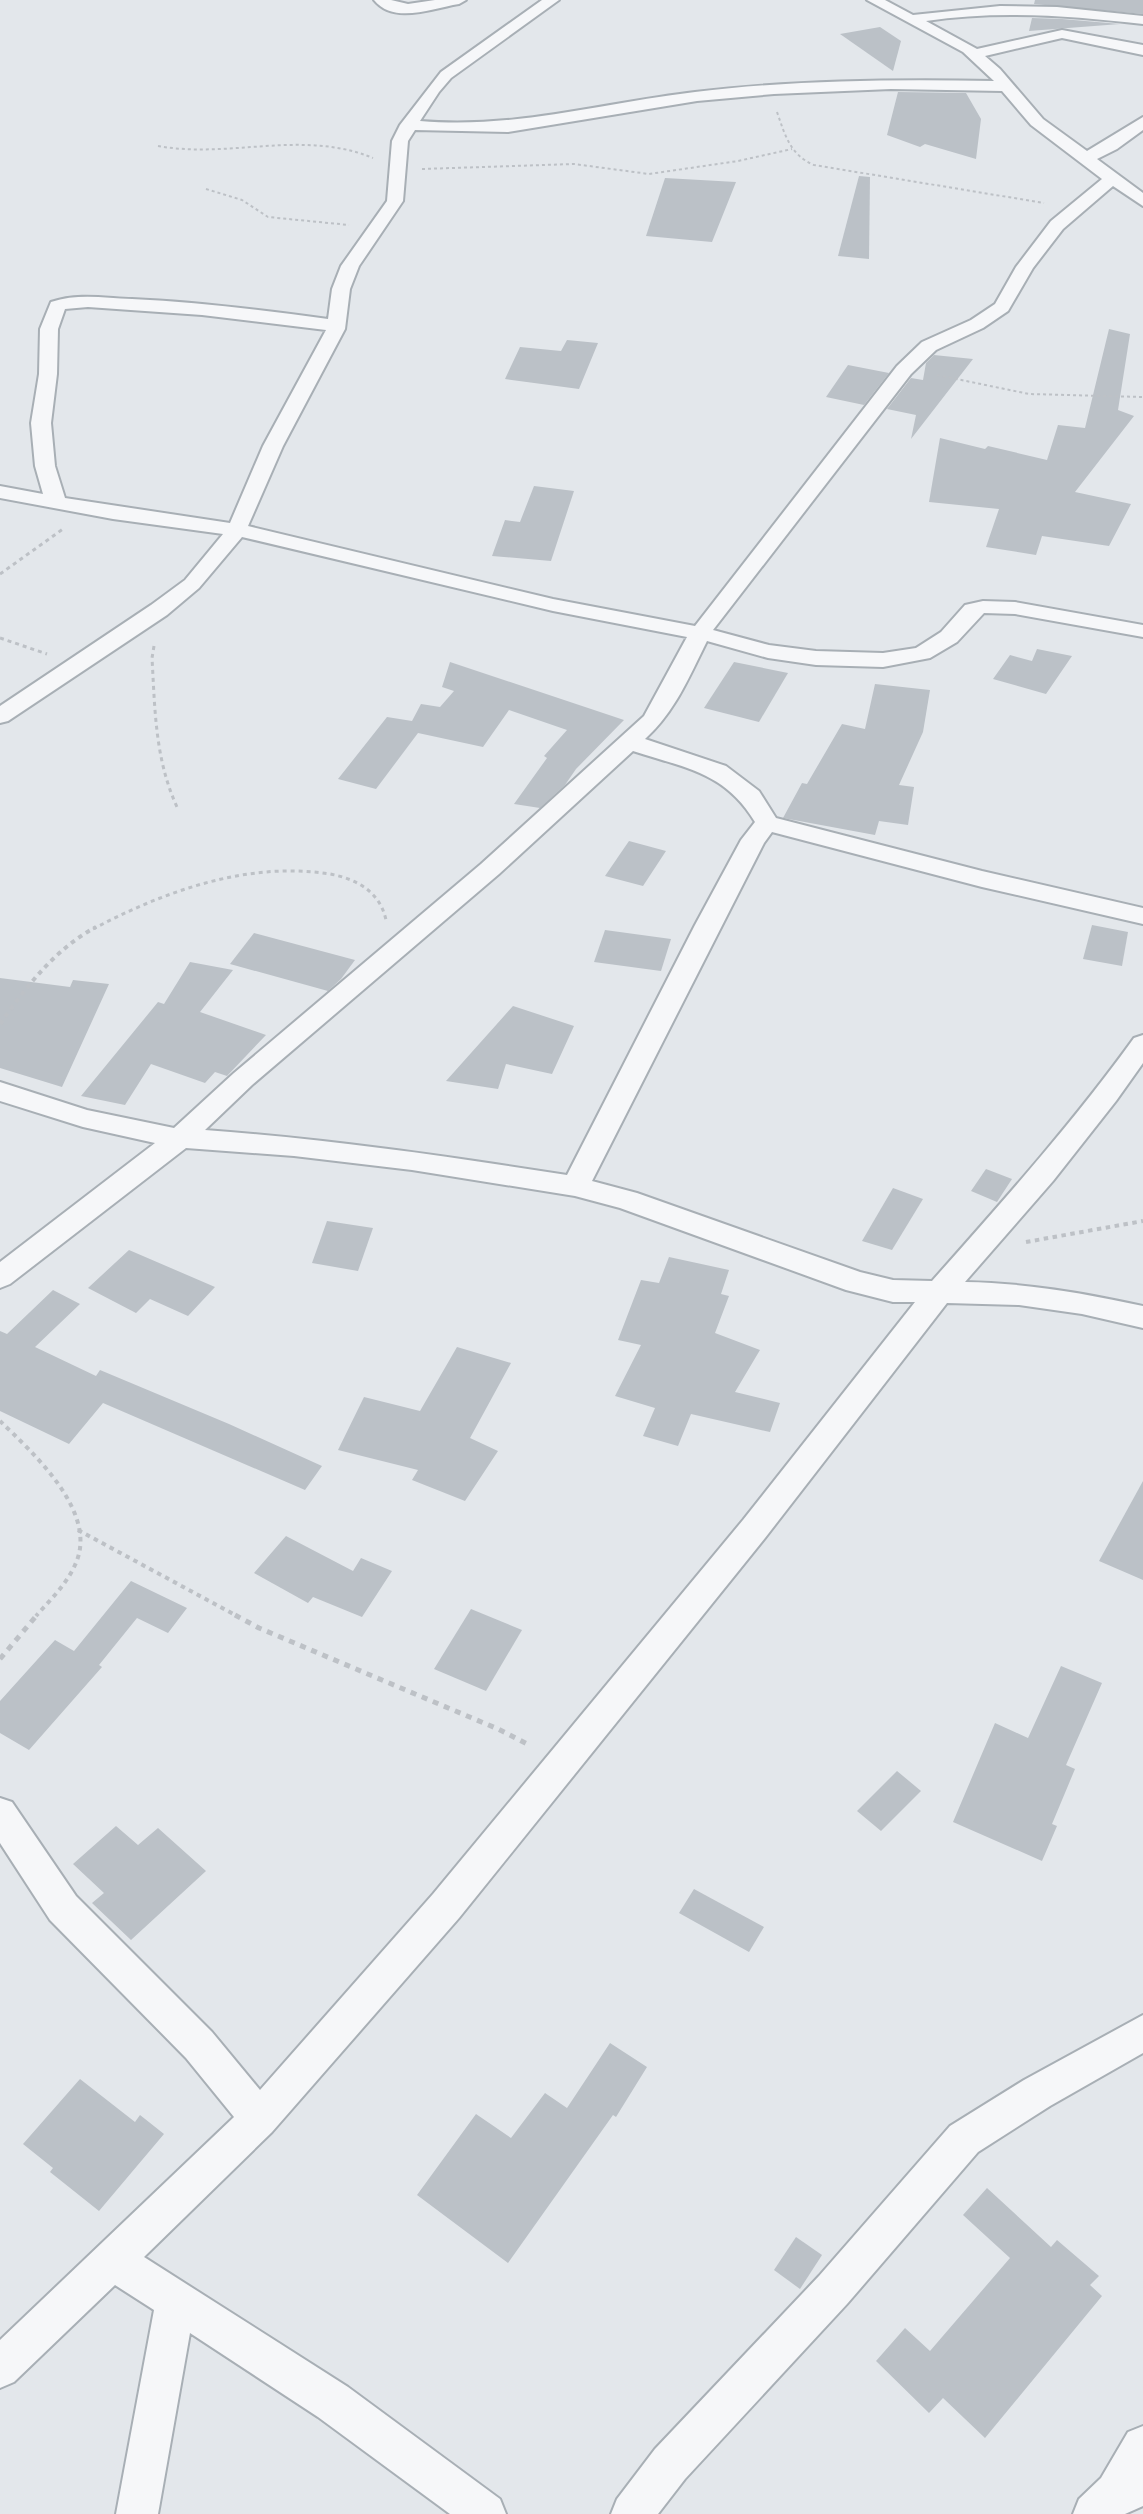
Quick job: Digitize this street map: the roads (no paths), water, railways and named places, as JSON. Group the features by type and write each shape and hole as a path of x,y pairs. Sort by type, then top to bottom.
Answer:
{"street":[{"path":"381,0 391,8 410,9 459,0"},
{"path":"0,716 159,610 192,584 237,530 273,446 337,326 345,278 363,244 379,227 395,201 400,141 408,125 433,89 451,71 552,0"},
{"path":"874,0 914,19 974,54 1007,86 1037,122 1143,200"},
{"path":"914,19 969,10 1011,8 1046,9 1143,21"},
{"path":"974,54 1062,34 1143,50"},
{"path":"408,125 438,128 537,124 697,96 773,91 901,84 1007,86"},
{"path":"1086,158 1111,146 1143,122"},
{"path":"0,1277 180,1138 243,1079 490,869 630,742 663,706 700,633 904,370 929,346 977,324 1002,307 1043,242 1074,210 1113,178"},
{"path":"56,503 45,466 41,423 48,374 49,329 57,306 65,302 85,302 192,308 337,326"},
{"path":"0,492 89,509 237,530 553,605 700,633 768,651 851,661 883,660 922,653 949,637 973,610 983,607 1015,608 1143,632"},
{"path":"630,742 718,771 751,795 767,823 971,876 1143,916"},
{"path":"575,1186 707,926 753,840 767,823"},
{"path":"0,2368 259,2120 439,1915 561,1761 704,1591 939,1293 1107,1095 1143,1044"},
{"path":"0,1091 82,1118 180,1138 294,1146 412,1160 575,1186 627,1200 856,1282 893,1291 977,1292 1053,1298 1143,1317"},
{"path":"0,1813 63,1908 199,2046 259,2120"},
{"path":"632,2514 670,2464 833,2290 964,2139 1037,2093 1143,2033"},
{"path":"113,2260 333,2402 485,2514"},
{"path":"137,2514 176,2300"},
{"path":"1118,2497 1143,2447"}]}
